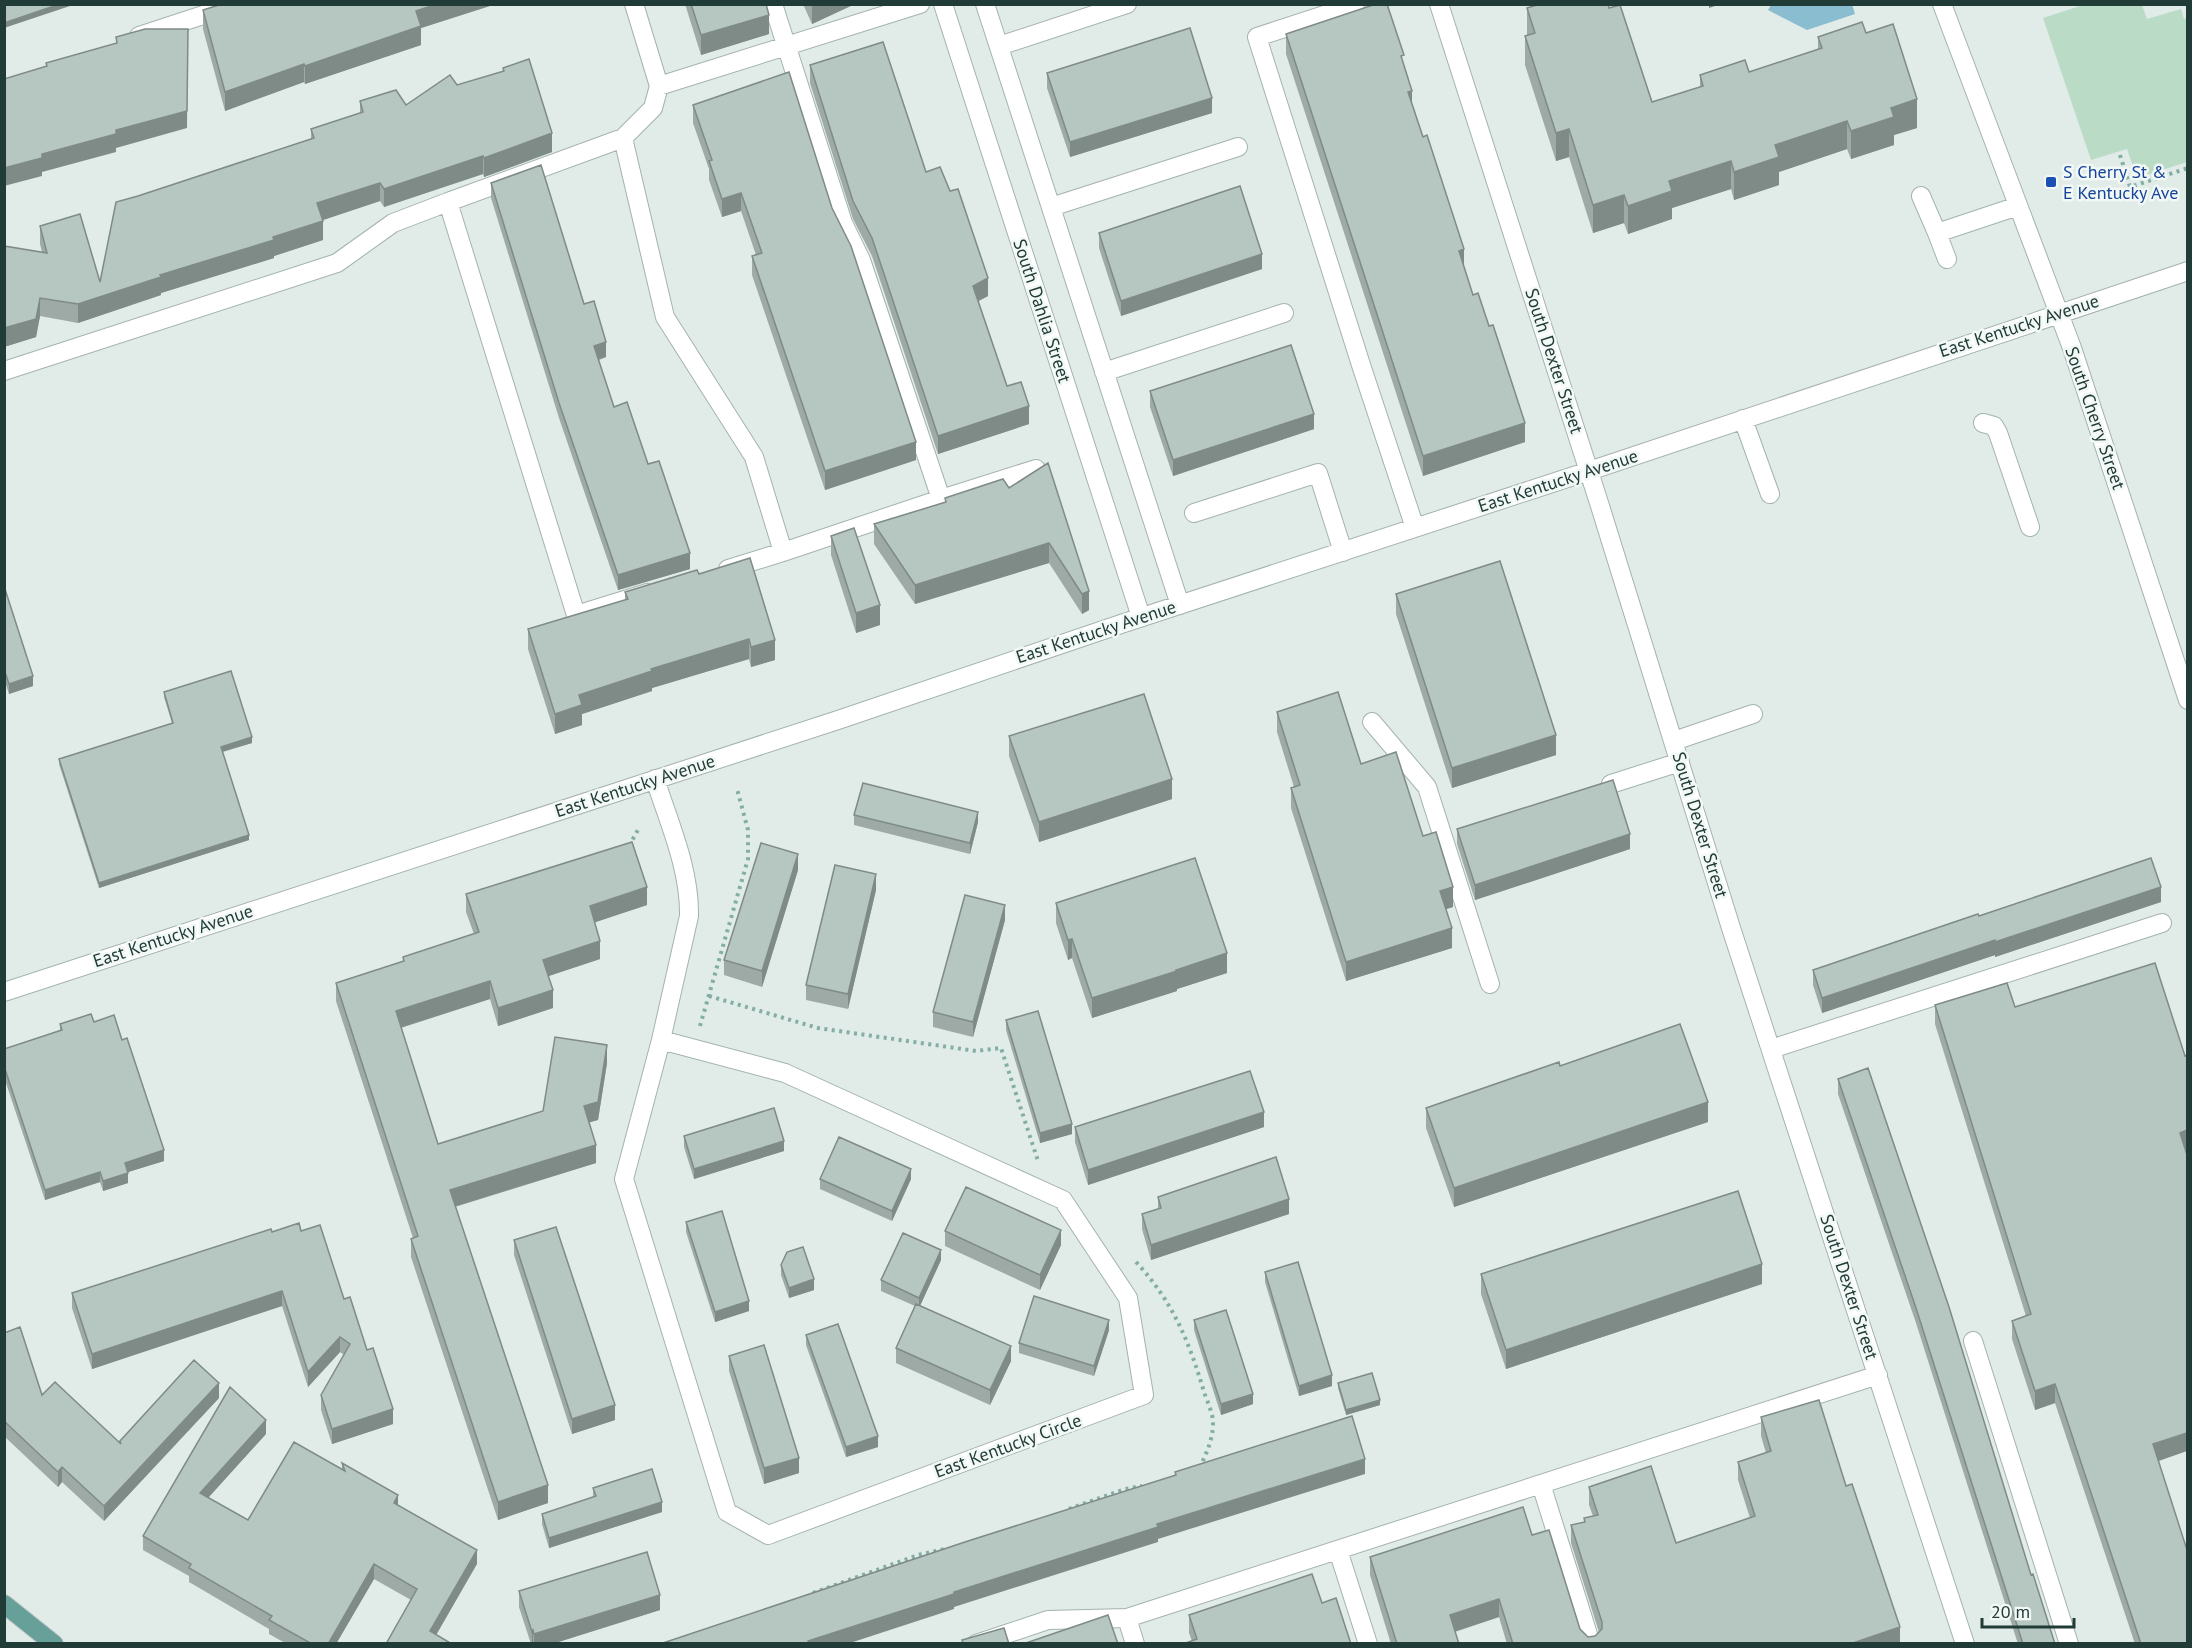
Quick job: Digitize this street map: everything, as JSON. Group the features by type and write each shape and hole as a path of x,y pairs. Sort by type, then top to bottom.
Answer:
{"main road":[{"path":"4,1604 54,1644"}],"street":[{"path":"126,40 237,4"},
{"path":"4,371 337,263 393,224 623,138 653,108 660,86 634,4"},
{"path":"773,4 843,223 861,260 941,499"},
{"path":"660,86 920,4"},
{"name":"South Dahlia Street","path":"943,4 1141,617"},
{"path":"985,4 1180,605"},
{"path":"999,46 1127,4"},
{"name":"South Dexter Street","path":"1439,4 1771,1049 1965,1644"},
{"name":"South Cherry Street","path":"1942,4 2058,313 2182,666 2187,700"},
{"path":"1355,5 1257,37 1415,528"},
{"path":"623,138 665,317 754,457 783,552"},
{"path":"1051,207 1238,147"},
{"path":"1921,196 1947,259"},
{"path":"448,202 576,615 663,588"},
{"path":"1937,232 2018,206"},
{"name":"East Kentucky Avenue","path":"4,992 1589,471 2187,271"},
{"path":"1104,372 1284,313"},
{"path":"1743,419 1770,494"},
{"path":"1983,423 1995,426 2030,527"},
{"path":"707,575 1036,469"},
{"path":"1194,513 1318,473 1343,552"},
{"path":"1674,741 1753,714"},
{"path":"1372,722 1427,787 1490,984"},
{"path":"1611,784 1680,762"},
{"name":"East Kentucky Circle","path":"655,779 681,859 689,898 689,916 661,1040 624,1179 727,1512 768,1535 1144,1395 1128,1298 1063,1200 785,1073 661,1040"},
{"path":"1771,1049 2162,923"},
{"path":"1973,1341 2069,1644"},
{"path":"976,1644 1048,1620 1127,1618 1878,1375"},
{"path":"1541,1484 1591,1644"},
{"path":"1338,1550 1368,1644"},
{"path":"1127,1618 1135,1644"}],"path":[{"path":"2120,154 2130,187 2187,168"},
{"path":"699,1031 748,860 748,830 737,789"},
{"path":"630,854 627,848 639,828"},
{"path":"709,996 818,1028 968,1050 1001,1048 1040,1164"},
{"path":"1132,1258 1151,1278 1170,1304 1199,1373 1213,1420 1211,1442 1200,1468 1195,1473"},
{"path":"1062,1512 1125,1489 1145,1486"},
{"path":"808,1594 918,1555 948,1548"}],"green space":[{"path":"2086,4 2142,5 2147,19 2181,9 2184,19 2187,18 2187,162 2137,178 2127,149 2091,160 2043,18"}],"water":[{"path":"1852,4 1855,14 1807,30 1768,10 1771,5"}],"building":[{"path":"4,4 60,4 4,23"},
{"path":"222,4 437,4 416,11 421,26 225,92 203,10"},
{"path":"691,4 766,4 769,15 701,35"},
{"path":"1376,4 1387,4 1404,55 1401,56 1412,91 1408,92 1423,137 1427,135 1464,249 1459,251 1473,295 1478,293 1489,326 1493,325 1525,423 1423,456 1286,34"},
{"path":"1540,4 1608,4 1609,8 1620,5 1652,102 1703,86 1700,75 1745,60 1749,72 1822,48 1818,37 1862,22 1866,33 1893,24 1917,99 1891,108 1894,117 1851,131 1847,121 1775,145 1779,157 1734,172 1731,161 1669,181 1672,191 1628,206 1624,195 1593,205 1569,129 1556,133 1525,36 1535,33 1527,8"},
{"path":"1190,28 1212,98 1070,142 1047,73"},
{"path":"145,29 188,29 187,111 116,130 116,134 42,154 42,158 4,168 4,79 47,66 46,63 117,43 116,37"},
{"path":"883,42 926,172 940,167 950,191 958,189 988,278 973,286 1007,386 1021,382 1029,406 938,436 872,238 853,201 810,65"},
{"path":"529,59 552,133 484,158 483,156 384,189 380,183 317,203 323,221 273,237 274,240 160,275 161,277 78,304 40,298 36,319 4,328 4,246 47,253 40,226 80,214 100,282 116,202 314,138 311,129 363,112 360,101 396,90 406,105 450,75 457,85 504,71 503,68"},
{"path":"789,72 832,208 851,246 916,442 825,471 752,256 762,253 741,193 722,199 709,161 712,160 693,105"},
{"path":"541,165 584,304 594,301 606,342 594,346 614,407 627,402 648,464 659,461 690,553 618,575 559,403 491,183"},
{"path":"1240,186 1262,254 1121,301 1099,233"},
{"path":"1291,345 1314,414 1173,460 1150,391"},
{"path":"1048,463 1089,591 1082,594 1049,543 915,585 874,524 946,502 945,498 1003,479 1009,488"},
{"path":"854,528 880,605 856,613 831,536"},
{"path":"750,558 775,640 751,647 749,639 651,669 652,671 579,695 582,705 555,714 528,629 628,599 625,592 697,570 699,574"},
{"path":"1500,561 1556,735 1452,768 1396,594"},
{"path":"4,586 33,676 9,684 4,669"},
{"path":"231,671 252,737 221,747 249,835 99,883 59,759 173,723 164,692"},
{"path":"1338,692 1361,764 1396,752 1423,836 1436,832 1453,887 1440,891 1452,928 1346,962 1291,788 1300,785 1277,712"},
{"path":"1144,694 1172,779 1039,822 1009,736"},
{"path":"1613,780 1630,834 1475,885 1457,829"},
{"path":"863,783 978,812 970,843 854,815"},
{"path":"632,842 647,887 590,906 600,941 543,960 553,990 498,1008 490,981 396,1011 438,1144 543,1111 555,1037 607,1045 598,1102 584,1106 596,1145 450,1190 548,1485 498,1502 411,1239 418,1236 336,983 404,961 403,957 479,932 466,894"},
{"path":"761,843 798,854 762,971 724,960"},
{"path":"1195,858 1227,953 1092,998 1072,939 1068,940 1056,903"},
{"path":"2151,858 2161,887 1822,998 1813,970"},
{"path":"835,865 876,874 848,994 806,985"},
{"path":"965,895 1005,905 973,1022 933,1012"},
{"path":"2155,963 2185,1056 2187,1055 2187,1130 2180,1133 2187,1155 2187,1433 2153,1444 2187,1550 2187,1644 2141,1644 2055,1384 2035,1391 2012,1321 2031,1314 1935,1005 2007,983 2015,1007"},
{"path":"1038,1011 1072,1124 1040,1133 1006,1020"},
{"path":"91,1014 94,1022 114,1015 122,1040 127,1038 164,1150 125,1163 128,1173 103,1181 100,1172 45,1190 4,1066 4,1049 62,1030 60,1024"},
{"path":"1680,1024 1708,1102 1454,1188 1426,1108 1559,1062 1560,1066"},
{"path":"1868,1068 1949,1307 2031,1575 2033,1574 2055,1644 2023,1644 1916,1308 1838,1079"},
{"path":"1250,1071 1264,1112 1088,1170 1075,1127"},
{"path":"774,1108 784,1141 694,1169 684,1136"},
{"path":"839,1137 911,1169 892,1211 820,1179"},
{"path":"1276,1157 1289,1199 1151,1245 1142,1214 1161,1208 1158,1197"},
{"path":"966,1187 1061,1230 1040,1275 945,1231"},
{"path":"1738,1191 1762,1264 1506,1350 1481,1274"},
{"path":"722,1211 749,1301 715,1312 686,1222"},
{"path":"299,1223 301,1231 320,1225 344,1299 350,1297 367,1350 373,1348 393,1409 332,1429 321,1395 350,1344 340,1337 308,1372 282,1291 92,1354 72,1293 271,1229 272,1232"},
{"path":"556,1227 615,1405 572,1419 514,1240"},
{"path":"903,1233 941,1250 919,1298 881,1280"},
{"path":"803,1247 814,1279 789,1288 781,1265 787,1252"},
{"path":"1298,1262 1332,1375 1299,1386 1265,1272"},
{"path":"1034,1296 1109,1320 1094,1366 1019,1343"},
{"path":"916,1304 1011,1346 990,1390 896,1348"},
{"path":"1226,1310 1253,1394 1221,1404 1194,1320"},
{"path":"838,1324 878,1436 846,1447 806,1335"},
{"path":"20,1327 42,1395 55,1382 121,1444 120,1441 194,1360 219,1383 104,1506 62,1467 58,1472 4,1421 4,1333"},
{"path":"764,1345 799,1458 764,1468 729,1356"},
{"path":"1372,1373 1380,1400 1346,1410 1338,1383"},
{"path":"230,1387 266,1420 200,1493 248,1520 294,1442 345,1471 342,1463 398,1495 394,1503 477,1550 430,1631 452,1644 386,1644 417,1589 374,1564 328,1644 312,1644 269,1620 272,1616 189,1568 191,1564 143,1536"},
{"path":"1819,1400 1846,1486 1852,1484 1900,1627 1850,1644 1513,1644 1499,1599 1450,1615 1459,1644 1397,1644 1370,1557 1523,1507 1532,1535 1549,1530 1580,1629 1588,1637 1595,1636 1602,1629 1602,1622 1571,1525 1585,1522 1584,1518 1598,1515 1589,1487 1651,1466 1676,1543 1755,1516 1738,1462 1771,1451 1761,1417"},
{"path":"1352,1416 1365,1459 1157,1524 1158,1527 808,1641 809,1644 660,1644 968,1541 1176,1475 1175,1472"},
{"path":"652,1469 662,1502 549,1538 542,1514 596,1496 593,1488"},
{"path":"647,1552 660,1595 534,1634 533,1630 532,1632 519,1591"},
{"path":"1312,1574 1322,1603 1336,1598 1351,1644 1183,1644 1197,1639 1189,1615"},
{"path":"1108,1615 1118,1644 1023,1644"},
{"path":"1004,1628 1009,1644 963,1644 962,1640"}],"place":[{"name":"S Cherry St & E Kentucky Ave","path":"2051,182"}]}
